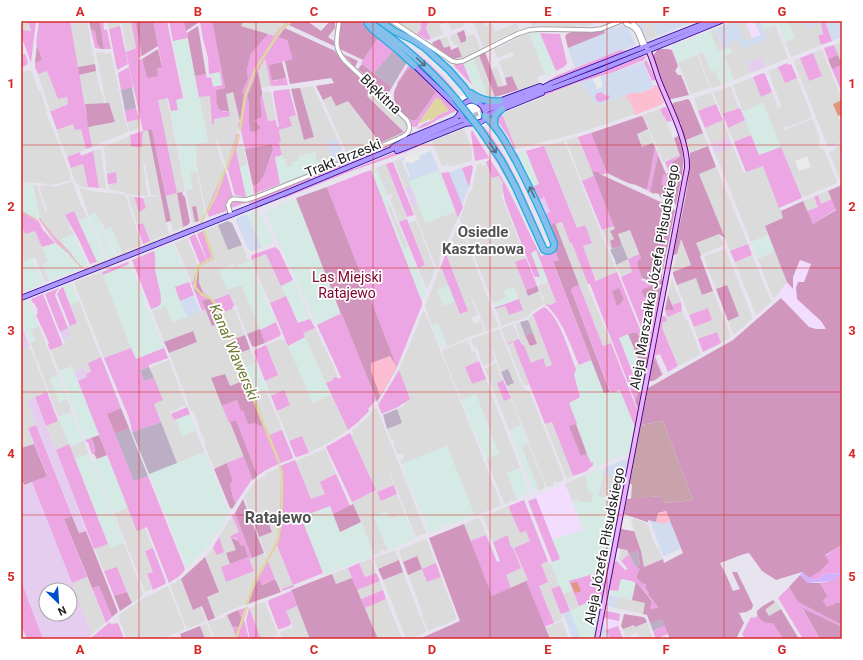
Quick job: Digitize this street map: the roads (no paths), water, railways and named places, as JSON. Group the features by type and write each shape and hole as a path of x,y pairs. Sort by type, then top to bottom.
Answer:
{"highway":[{"path":"367,21 373,30 414,65"},
{"path":"367,21 414,56 456,98 479,128 500,160 544,250 551,250 554,247 554,243 527,182 502,136 486,113"},
{"path":"380,21 397,33 420,44 446,67 476,102"},
{"path":"464,87 481,99 500,101"},
{"path":"495,127 495,116 502,109"}],"main road":[{"path":"646,49 710,21"},
{"path":"387,152 410,146 469,123 478,123 483,120 486,113 526,96 721,21"},
{"name":"Aleja Marszałka Józefa Piłsudskiego","path":"632,457 687,168 687,156 684,143 646,49"},
{"path":"414,65 460,111 465,121 469,123"},
{"path":"483,107 540,86 552,86"},
{"path":"486,113 526,100 552,86"},
{"path":"387,152 394,146 407,139 455,118 458,116 463,105 468,102 476,102 483,107 486,113"},
{"name":"Trakt Brzeski","path":"21,298 231,215 462,120"},
{"name":"Aleja Józefa Piłsudskiego","path":"597,639 632,457"}],"street":[{"name":"Błękitna","path":"339,21 336,41 337,48 342,57 407,120 409,129 406,135 401,137"},
{"path":"392,21 452,61 457,62 461,62 529,30 592,30 623,21 628,25 633,23 646,49"},
{"name":"Trakt Brzeski","path":"231,215 228,204 233,199 246,200 256,197 352,159 401,137"}],"waterway":[{"name":"Kanał Wawerski","path":"240,130 245,97 255,70 280,31 291,21"},
{"name":"Kanał Wawerski","path":"227,167 239,135"},
{"name":"Kanał Wawerski","path":"207,212 216,195 225,170"},
{"path":"21,211 38,221"},
{"name":"Kanał Wawerski","path":"201,222 205,215"},
{"path":"41,221 54,239 72,255 77,263 82,267"},
{"path":"179,232 189,228"},
{"name":"Kanał Wawerski","path":"204,231 212,258 198,267 196,272 195,287 201,294 210,298 216,305 279,462"},
{"path":"166,237 177,233"},
{"path":"158,240 163,238"},
{"path":"144,245 155,241"},
{"path":"130,251 141,247"},
{"path":"122,254 127,252"},
{"path":"116,257 120,255"},
{"path":"110,259 114,257"},
{"path":"92,266 106,261"},
{"name":"Kanał Wawerski","path":"247,604 255,582 277,543 282,508 282,473 280,466"},
{"name":"Kanał Wawerski","path":"236,639 246,608"}],"tunnel":[{"path":"462,120 487,110"}],"district":[{"name":"Osiedle Kasztanowa","path":"483,240"},
{"name":"Ratajewo","path":"278,517"}],"park label":[{"name":"Las Miejski Ratajewo","path":"347,286"}]}
